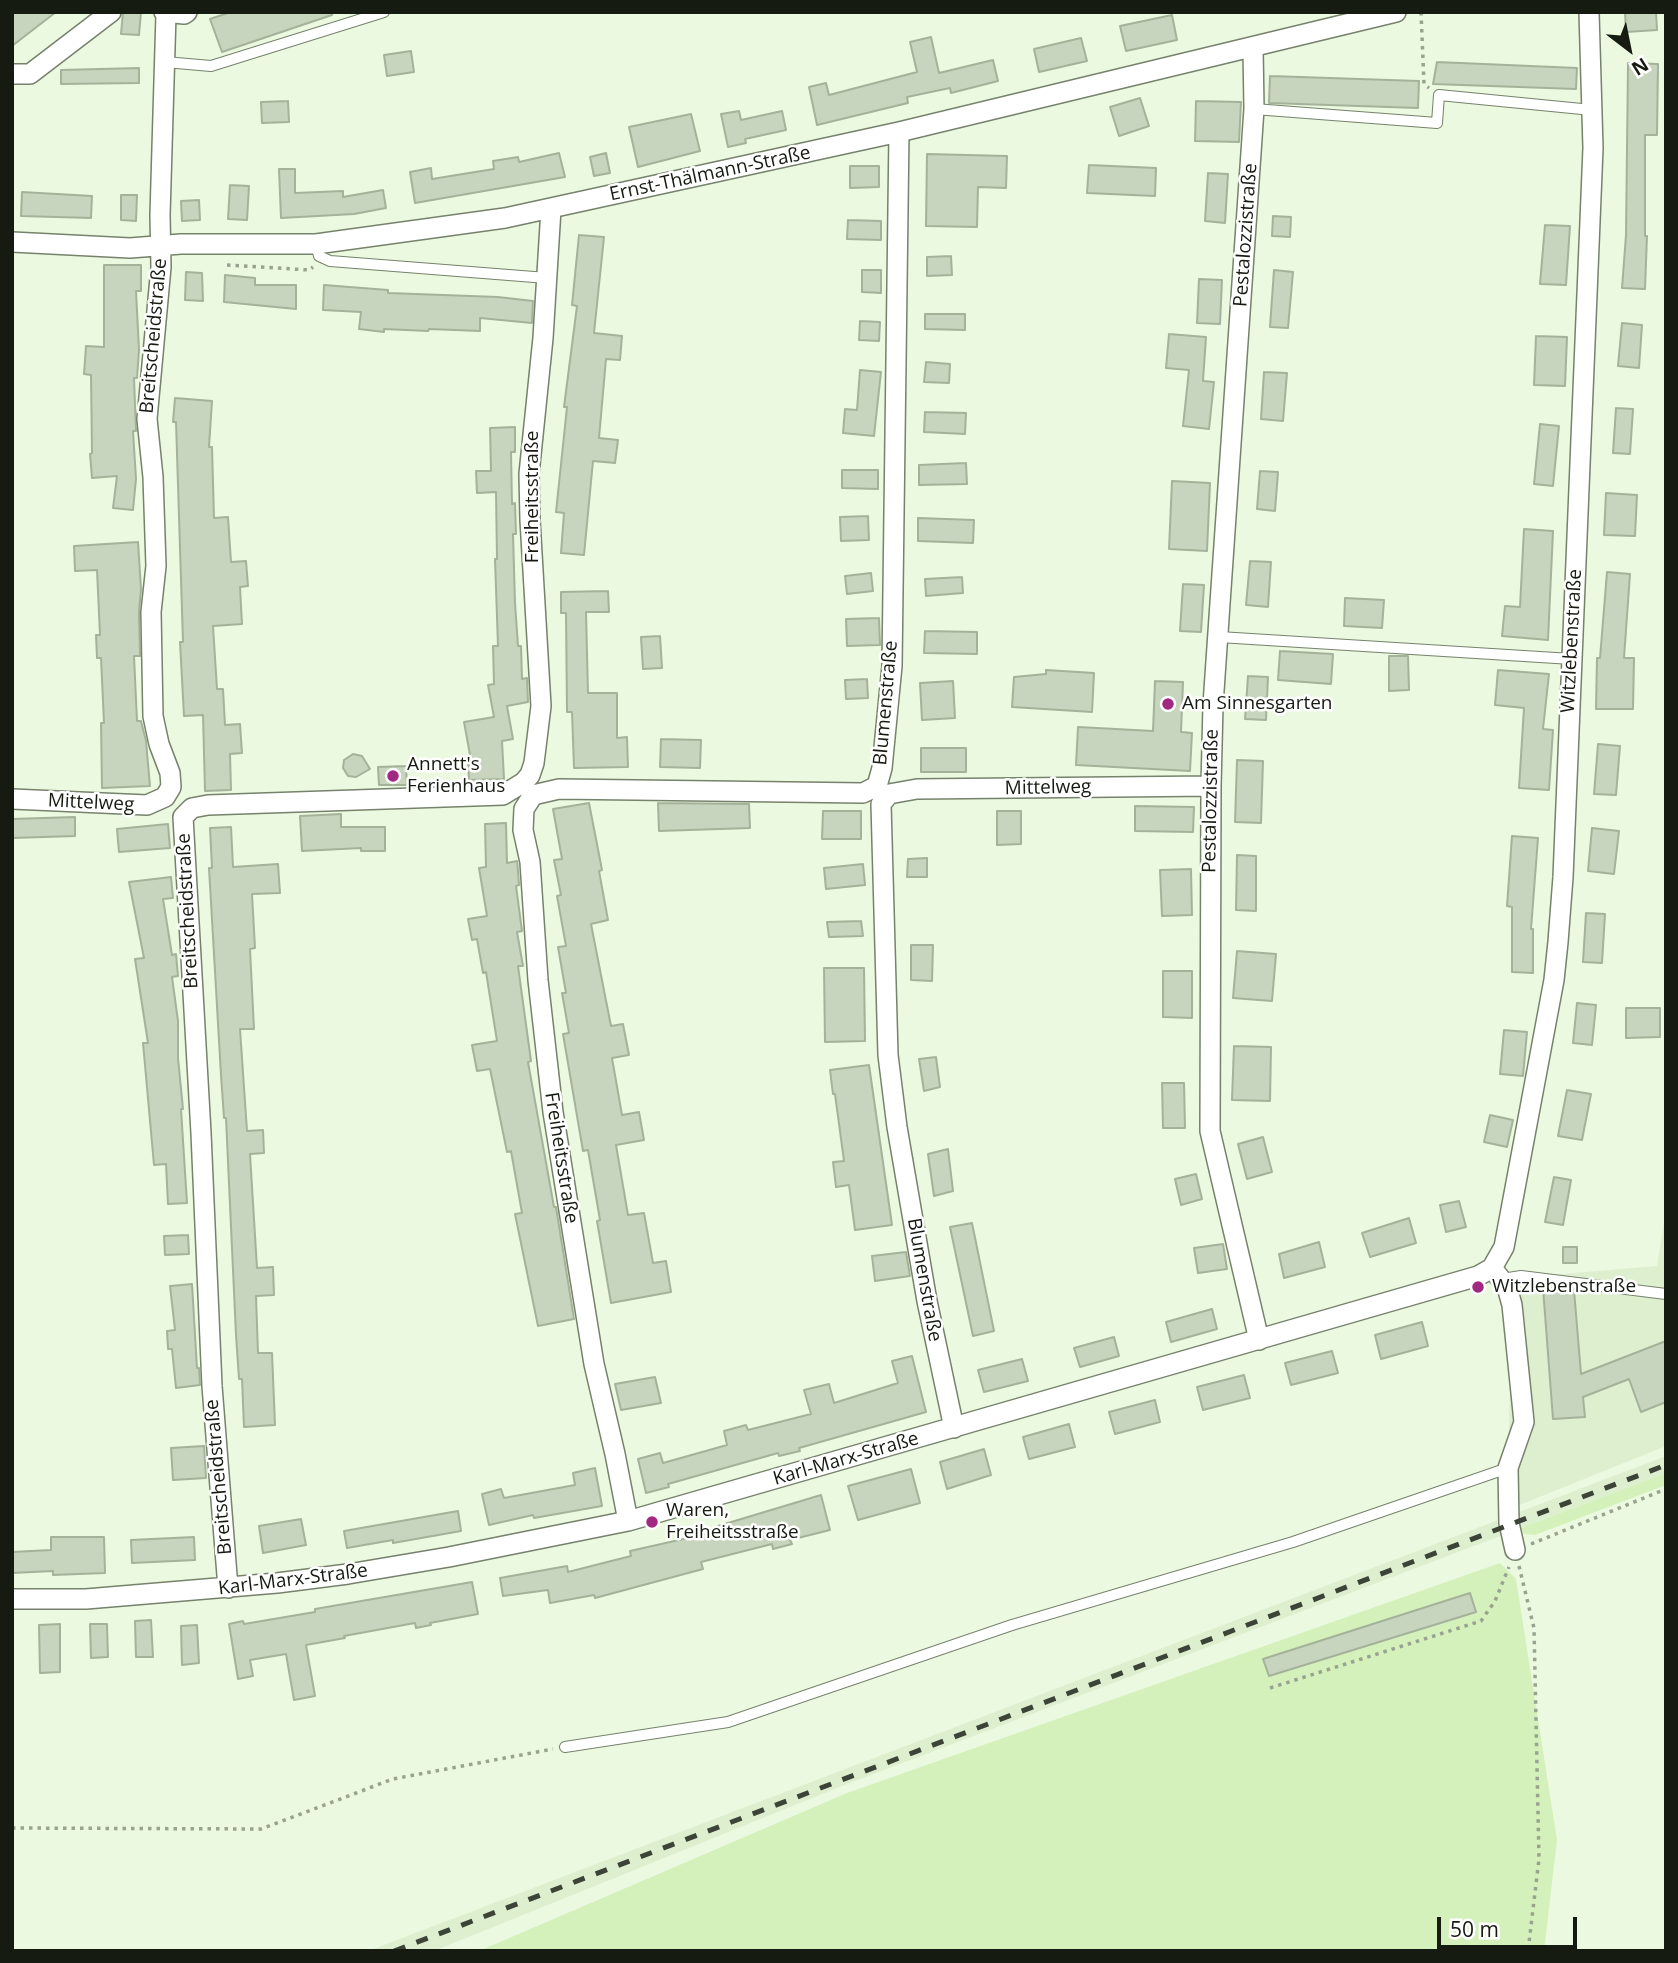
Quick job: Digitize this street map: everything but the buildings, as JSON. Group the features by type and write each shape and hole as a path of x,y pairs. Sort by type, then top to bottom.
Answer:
{"street":[{"path":"12,74 30,74 111,12"},
{"path":"165,13 187,12"},
{"name":"Ernst-Thälmann-Straße","path":"12,242 130,248 316,244 505,218 899,132 1396,12"},
{"name":"Breitscheidstraße","path":"165,13 161,267 147,419 153,470 156,566 151,612 153,716 171,779 167,795"},
{"name":"Witzlebenstraße","path":"1497,1270 1504,1247 1555,980 1570,799 1599,149 1595,26"},
{"name":"Pestalozzistraße","path":"1253,48 1254,109 1213,705 1210,786 1210,1131 1259,1340"},
{"name":"Blumenstraße","path":"899,132 892,666 880,807 888,1055 897,1127 927,1301 954,1428"},
{"name":"Freiheitsstraße","path":"551,208 530,474 530,520 541,706 523,830 530,862 538,979 553,1112 592,1353 628,1521"},
{"name":"Mittelweg","path":"882,790 1210,786"},
{"path":"185,813 192,808 208,805 503,794 528,789 863,793 882,790"},
{"name":"Mittelweg","path":"12,799 147,805 156,803 167,795"},
{"name":"Breitscheidstraße","path":"185,813 183,825 202,1147 212,1386 228,1588"},
{"path":"1497,1270 1512,1305 1524,1422 1508,1468 1509,1523 1516,1550"},
{"name":"Karl-Marx-Straße","path":"12,1599 86,1599 228,1588 373,1570 628,1521 1497,1270"}],"lane":[{"path":"165,62 211,66 384,12"},
{"path":"1254,109 1437,123 1439,95 1597,121"},
{"path":"316,244 319,256 330,261 547,278"},
{"path":"1219,637 1575,652"},
{"name":"Breitscheidstraße","path":"167,795 185,813"},
{"path":"1497,1270 1521,1276 1666,1294"},
{"path":"565,1747 728,1722 1012,1625 1293,1542 1508,1468"}],"path":[{"path":"1422,12 1424,85 1439,95"},
{"path":"1270,1688 1481,1621 1495,1601 1516,1550 1666,1489"},
{"path":"1516,1550 1534,1628 1539,1859 1528,1951"},
{"path":"12,1828 261,1829 393,1779 565,1747"}],"shaded area":[{"path":"1666,1210 1666,1446 1512,1508 1508,1468 1512,1305 1502,1279 1657,1266"},
{"path":"1666,1456 1666,1473 842,1786 434,1951 368,1951"}],"green space":[{"path":"1666,1473 1666,1485 1535,1535 1524,1534 1521,1528"},
{"path":"1500,1563 1516,1579 1557,1840 1544,1951 479,1951 847,1793"}],"railway":[{"path":"394,1951 1666,1465"}],"place":[{"name":"Am Sinnesgarten","path":"1168,704"},
{"name":"Annett's Ferienhaus","path":"393,776"},
{"name":"Witzlebenstraße","path":"1478,1287"},
{"name":"Waren, Freiheitsstraße","path":"652,1522"}]}
